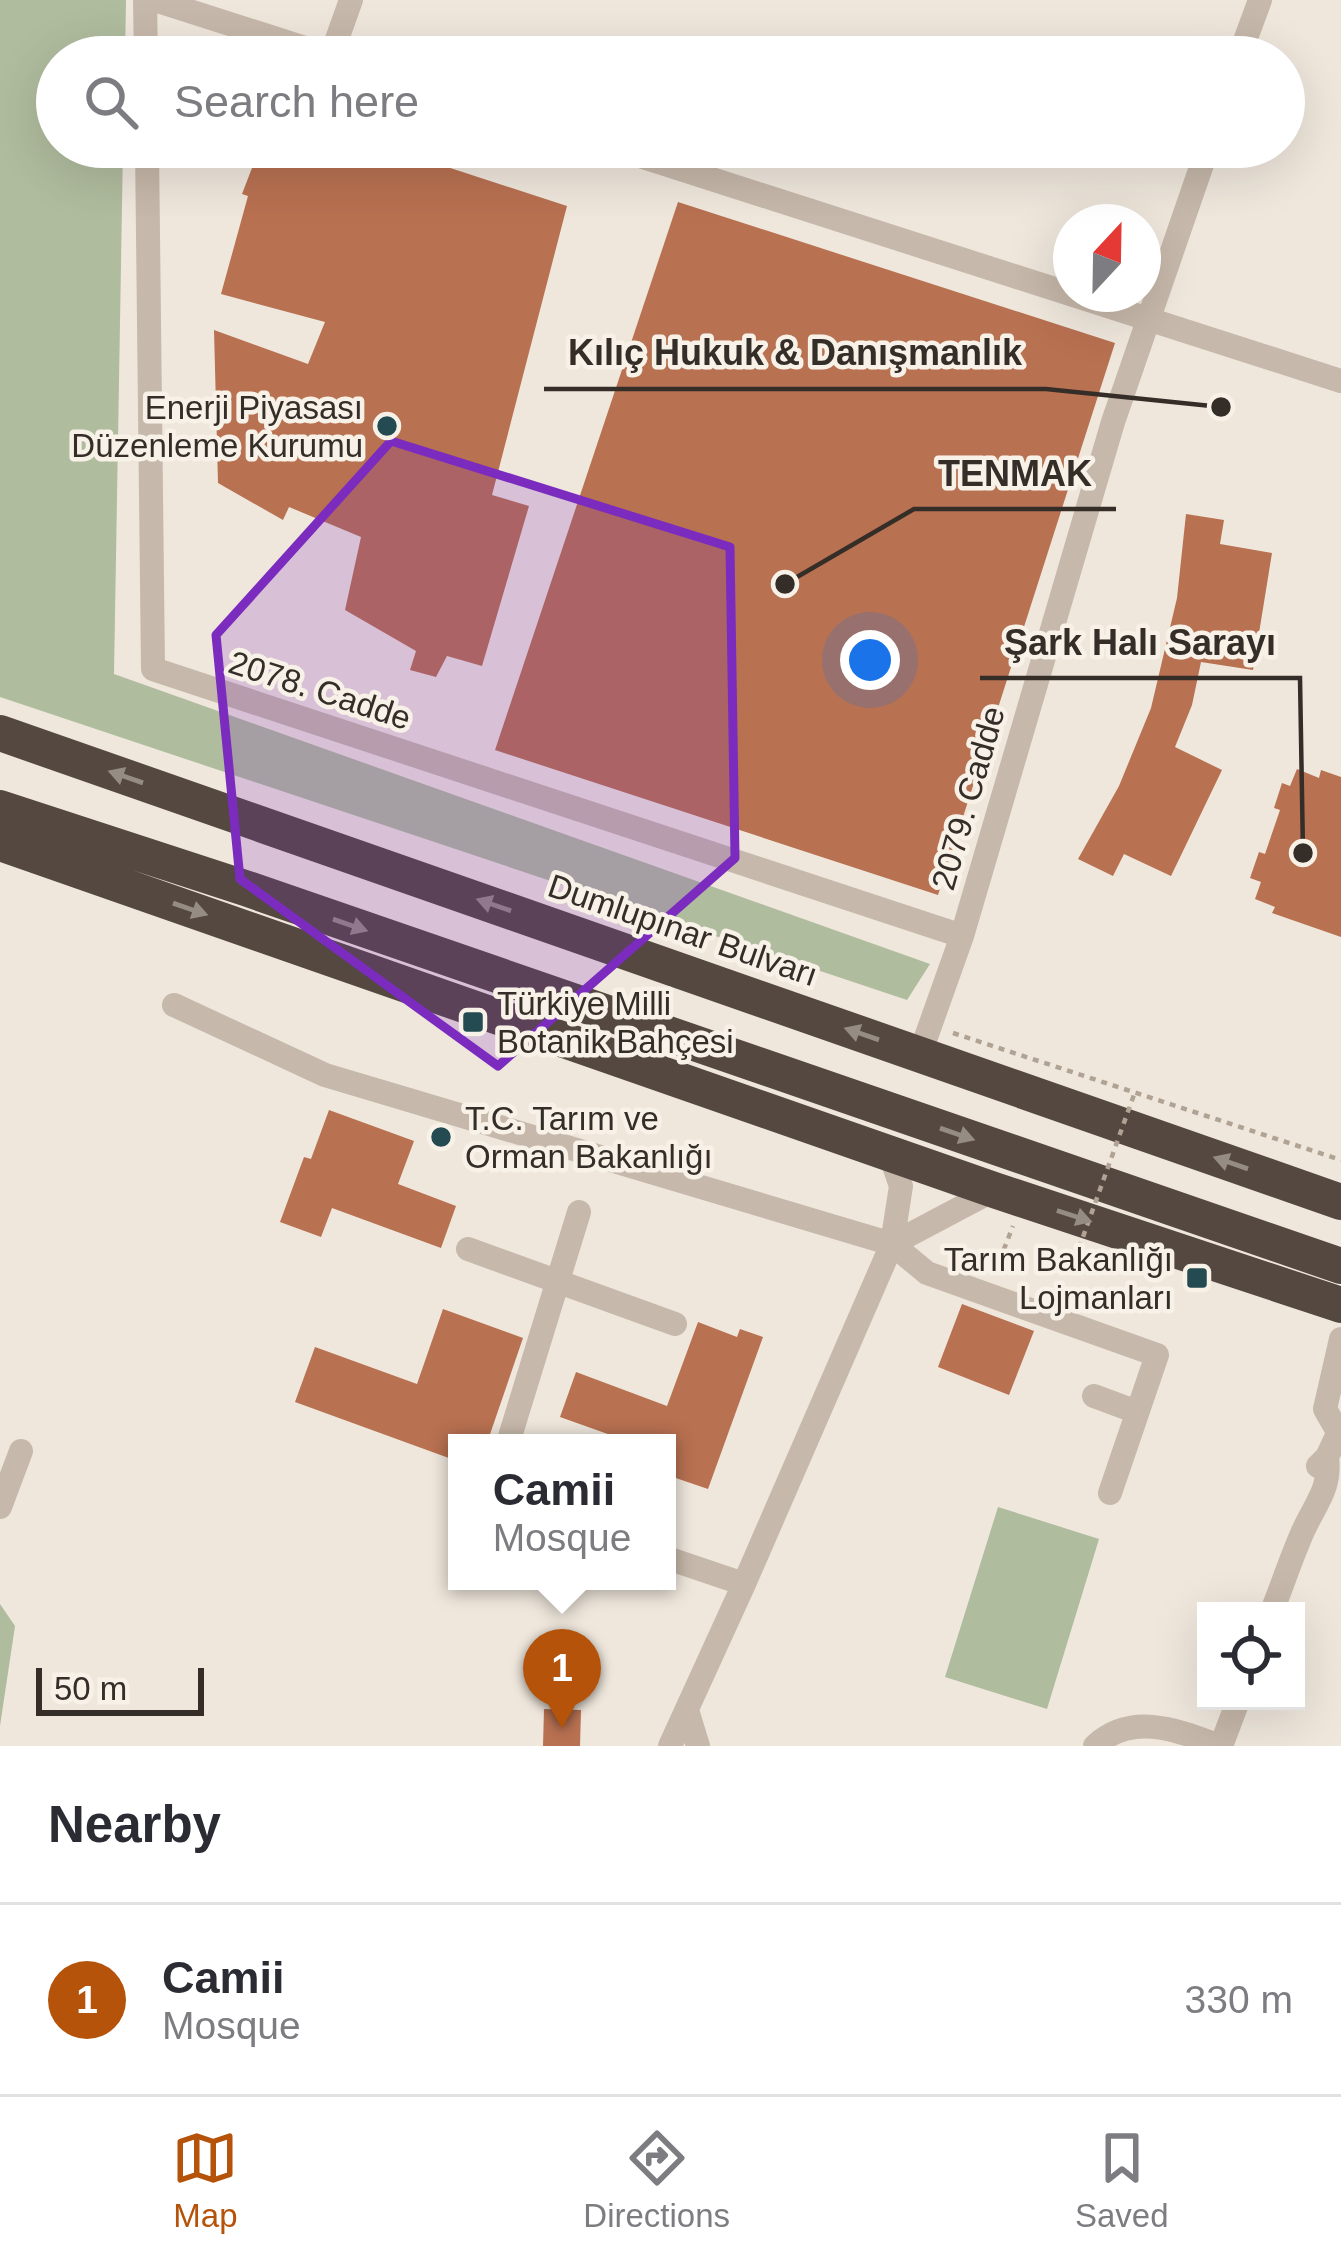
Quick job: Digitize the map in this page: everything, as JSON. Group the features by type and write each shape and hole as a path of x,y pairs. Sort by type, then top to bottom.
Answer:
{"highway":[{"name":"Dumlupınar Bulvarı","path":"0,733 925,1040 1341,1202"},
{"path":"0,808 1341,1266"},
{"path":"0,843 994,1190 1341,1305"}],"street":[{"path":"145,0 146,36"},
{"path":"154,0 266,36"},
{"path":"339,36 351,0"},
{"path":"1247,36 1260,0"},
{"name":"2078. Cadde","path":"147,168 153,669 962,936"},
{"path":"677,168 1341,381"},
{"name":"2079. Cadde","path":"925,1040 962,936 1147,319 1201,168"},
{"path":"174,1005 325,1076 892,1244 927,1273 1157,1355 1110,1493"},
{"path":"670,1746 892,1244 901,1186 890,1154"},
{"path":"892,1244 994,1190"},
{"path":"511,1434 579,1212"},
{"path":"468,1250 675,1324"},
{"path":"1276,1602 1330,1475 1327,1457 1339,1428 1325,1409 1341,1340"},
{"path":"1094,1396 1137,1412"},
{"path":"0,1507 22,1451"},
{"path":"676,1561 744,1584"},
{"path":"687,1710 698,1746"},
{"path":"1095,1746 1131,1725 1176,1730 1221,1746 1235,1710"}],"path":[{"path":"925,1040 1136,1092 1341,1160"},
{"path":"1127,1264 1092,1261 1079,1248 1136,1092"},
{"path":"986,1294 1015,1221"}],"highlighted area":[{"path":"391,441 730,547 735,858 498,1066 240,879 216,635"}],"green space":[{"path":"0,0 126,0 125,36 36,36 36,168 123,168 114,674 930,964 907,1000 0,697"},
{"path":"998,1507 1099,1539 1047,1709 945,1677"},
{"path":"0,1604 15,1626 0,1726"}],"building":[{"path":"252,168 450,168 567,206 492,495 529,506 482,666 447,656 436,677 410,670 416,651 345,610 361,537 289,507 283,520 218,483 214,330 308,364 325,322 221,294 248,196 242,194"},
{"path":"678,202 1115,343 938,895 495,750"},
{"path":"1186,514 1224,520 1220,544 1272,553 1253,670 1201,662 1192,705 1175,747 1222,770 1171,876 1124,854 1113,876 1078,859 1119,786 1151,708 1177,598"},
{"path":"1297,769 1319,778 1321,770 1341,777 1341,937 1272,913 1275,907 1255,899 1261,882 1250,878 1259,852 1265,854 1280,810 1274,808 1282,783 1290,786"},
{"path":"329,1110 414,1141 398,1184 456,1206 441,1248 332,1208 321,1237 280,1222 304,1157 311,1159"},
{"path":"962,1304 1034,1331 1009,1395 938,1367"},
{"path":"443,1309 523,1338 490,1434 448,1434 448,1458 295,1402 315,1347 417,1384"},
{"path":"698,1322 737,1337 740,1329 763,1337 708,1489 676,1478 676,1434 608,1434 560,1417 576,1372 667,1406"},
{"path":"544,1709 581,1710 580,1746 543,1746"}],"place":[{"name":"Kılıç Hukuk & Danışmanlık","path":"1221,407"},
{"name":"Enerji Piyasası Düzenleme Kurumu","path":"387,426"},
{"name":"TENMAK","path":"785,584"},
{"name":"Şark Halı Sarayı","path":"1303,853"},
{"name":"Türkiye Milli Botanik Bahçesi","path":"473,1022"},
{"name":"T.C. Tarım ve Orman Bakanlığı","path":"441,1137"},
{"name":"Tarım Bakanlığı Lojmanları","path":"1197,1278"},
{"name":"Camii","path":"562,1728"}]}
